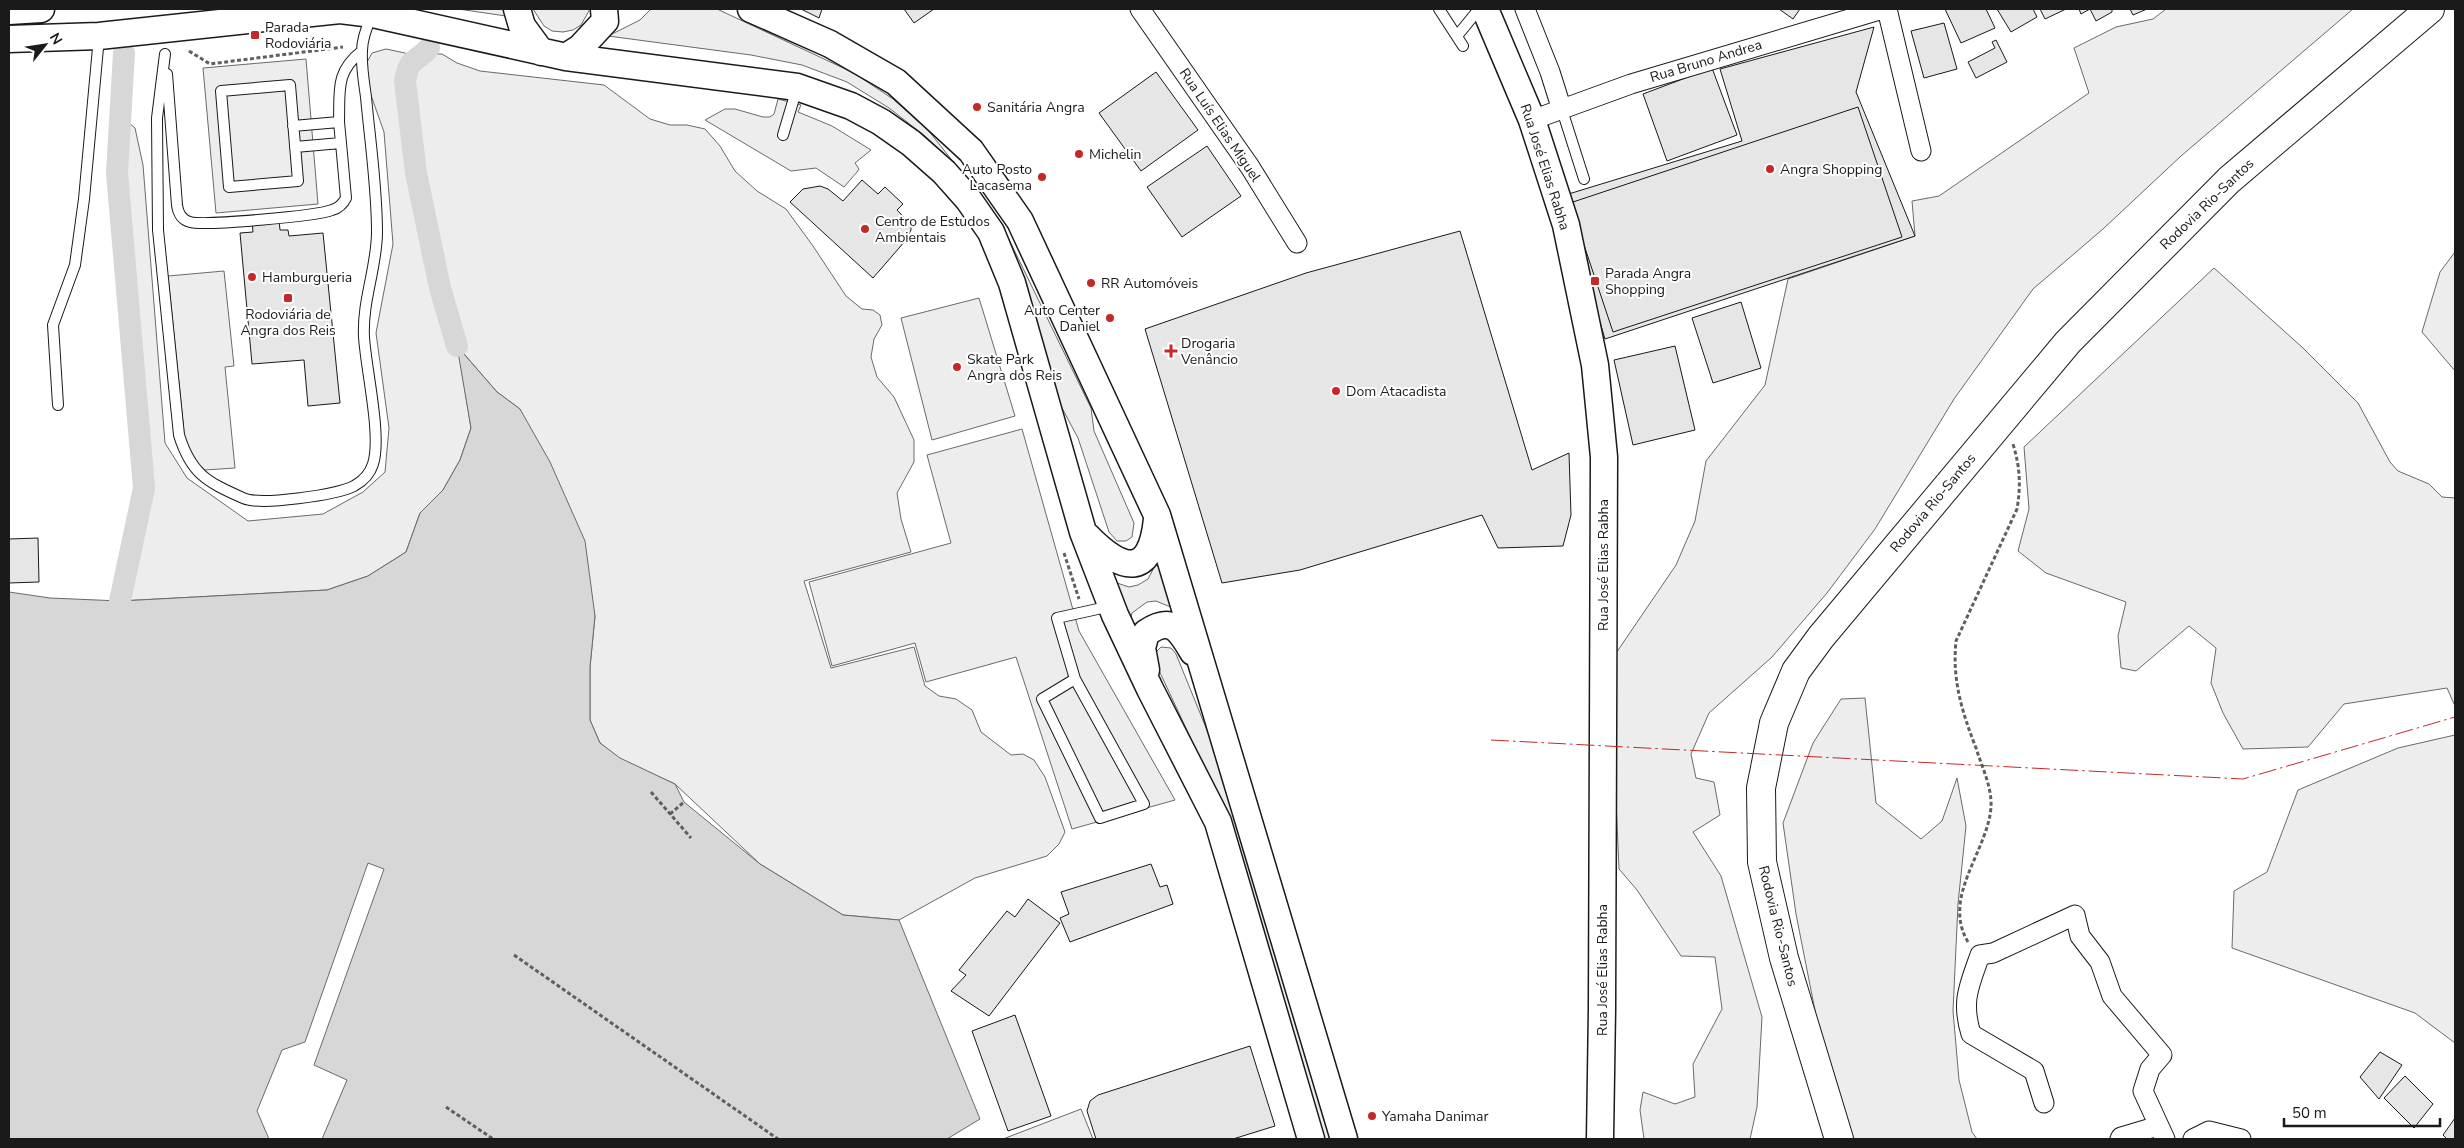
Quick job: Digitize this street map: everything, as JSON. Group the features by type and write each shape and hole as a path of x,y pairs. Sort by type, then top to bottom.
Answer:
{"highway":[{"name":"Rodovia Rio-Santos","path":"1839,1139 1784,958 1762,862 1762,788 1774,722 1796,671 1821,637 2068,342 2229,180 2430,9"}],"main road":[{"path":"9,12 41,9"},
{"path":"166,41 188,9"},
{"path":"517,9 522,26 541,52"},
{"path":"751,9 830,44 896,82 971,151 1020,221 1157,515 1344,1139"},
{"name":"Rua José Elias Rabha","path":"1485,9 1532,120 1566,225 1595,365 1604,457 1600,1139"},
{"path":"9,40 99,36 166,41 332,11 373,14 566,58 797,87 851,106 881,122 911,143 950,179 991,232 1012,282 1083,532 1112,606 1150,690 1218,822 1311,1139"},
{"path":"566,58 580,48 611,13"},
{"path":"1083,532 1113,559 1124,564 1136,563 1147,555 1153,544 1157,515"},
{"path":"1150,690 1142,648 1146,634 1155,626 1169,624 1181,631 1205,672"}],"street":[{"name":"Rua Luís Elias Miguel","path":"1140,9 1250,167 1297,243"},
{"path":"1525,9 1550,72 1562,110"},
{"name":"Rua Bruno Andrea","path":"1532,120 1631,84 1882,9"},
{"path":"1888,9 1921,151"},
{"path":"2044,1103 2034,1071 1972,1034 1965,1014 1968,990 1980,955 1993,953 2075,915 2080,936 2100,962 2112,996 2162,1055 2150,1069 2144,1091 2161,1133 2121,1137 2120,1139"},
{"path":"2193,1139 2209,1131 2241,1139"}],"lane":[{"path":"1439,9 1462,46"},
{"path":"1457,36 1479,9"},
{"path":"166,41 157,118 158,230 179,435 185,455 192,468 205,479 245,500 265,502 336,492 354,486 367,477 373,464 376,446 364,334 370,280 377,254 377,230 362,51 373,14"},
{"path":"58,405 52,325 75,265 84,200 99,36"},
{"path":"166,41 177,205 183,218 189,222 208,223 334,210 343,204 346,198 339,122 341,75 350,60 362,51"},
{"path":"290,85 293,126 298,181 229,187 221,90 290,85"},
{"path":"783,135 797,87"},
{"path":"1562,110 1584,179"},
{"path":"293,126 339,122"},
{"path":"295,147 341,143"},
{"path":"1075,679 1042,699 1100,818 1144,804 1075,679 1058,618 1112,606"}],"path":[{"path":"187,50 210,64 345,47"},
{"path":"1980,955 1966,937 1960,910 1965,885 1989,819 1990,793 1964,716 1956,684 1954,662 1956,641 2017,509 2020,486 2018,462 2005,417"},
{"path":"1064,552 1074,590"},
{"path":"651,792 691,838"},
{"path":"670,814 684,802"},
{"path":"514,955 778,1139"},
{"path":"446,1107 493,1139"}],"shaded area":[{"path":"458,9 505,9 506,16"},
{"path":"533,9 590,9 581,25 573,30 563,32 552,31 544,26"},
{"path":"651,9 717,9 854,73 893,99 928,130 955,164 925,136 889,108 847,82 802,65 751,55 608,36 640,20"},
{"path":"2166,9 2353,9 2181,156 2103,229 2033,289 1954,399 1875,529 1827,593 1772,657 1709,713 1691,754 1696,778 1714,782 1720,815 1693,832 1721,876 1762,1017 1757,1107 1750,1139 1644,1139 1640,1110 1643,1092 1675,1104 1695,1097 1693,1064 1722,1009 1715,957 1681,956 1637,890 1619,869 1610,662 1676,565 1695,521 1706,461 1765,385 1788,279 1915,236 1912,201 1939,196 2089,93 2074,48 2116,27 2153,19"},
{"path":"386,49 405,53 413,59 424,54 442,54 457,63 480,71 604,85 650,119 670,125 687,125 705,129 720,146 735,171 757,191 786,209 846,296 862,309 873,310 880,315 882,325 874,339 871,357 877,377 894,397 914,440 914,462 897,493 901,519 911,552 804,581 831,668 914,647 925,686 939,696 956,699 972,710 981,732 1011,755 1023,754 1034,760 1045,777 1065,832 1059,844 1047,856 975,878 899,920 843,915 760,864 675,784 620,759 600,743 590,720 590,667 595,616 520,409 497,392 458,347 471,428 460,460 443,490 420,513 406,552 368,576 327,590 120,601 144,488 117,173 120,126 129,123 135,128 143,165 165,443 187,478 248,521 323,514 363,492 385,472 389,428 376,333 393,244 384,132 367,84 366,64 372,53"},
{"path":"306,59 318,204 216,213 203,68"},
{"path":"778,99 801,105 798,112 832,126 871,150 855,163 859,169 844,187 816,168 791,171 705,120 725,109 735,109 763,117 770,117 774,114"},
{"path":"990,216 1000,221 1091,408 1094,431 1134,523 1132,537 1126,541 1117,541 1109,532 1078,438 1054,393"},
{"path":"2455,252 2455,371 2422,332 2440,272"},
{"path":"2214,268 2303,348 2358,403 2390,462 2398,471 2429,484 2442,497 2455,498 2455,706 2447,688 2344,704 2308,747 2243,749 2223,713 2211,683 2216,648 2189,626 2136,671 2121,668 2118,636 2126,602 2046,573 2018,551 2029,509 2024,447"},
{"path":"224,271 234,366 225,367 235,468 205,470 193,460 185,442 168,276"},
{"name":"Skate Park Angra dos Reis","path":"979,298 1015,416 932,440 901,318"},
{"path":"457,346 497,392 520,409 550,462 585,541 595,616 590,667 590,720 600,743 620,758 675,784 684,802 760,864 843,915 899,920 980,1119 947,1139 322,1139 347,1080 314,1065 384,869 368,863 305,1042 282,1050 257,1111 269,1139 9,1139 9,592 50,598 120,601 327,590 368,576 406,552 420,513 443,490 460,460 471,428"},
{"path":"1022,429 1079,631 1175,800 1072,829 1016,657 926,682 915,643 832,666 809,582 951,543 927,455"},
{"path":"1158,560 1173,608 1156,601 1147,602 1132,613 1129,626 1109,573 1117,583 1129,587 1138,585 1148,579"},
{"path":"1161,647 1171,648 1176,654 1222,767 1331,1139 1321,1139 1207,773 1155,662 1155,653"},
{"path":"1865,698 1876,803 1921,839 1942,821 1957,778 1966,826 1958,904 1953,1011 1959,1080 1972,1132 1977,1139 1847,1139 1821,1041 1796,914 1783,823 1813,743 1841,699"},
{"path":"2455,735 2455,1043 2415,1013 2232,948 2234,891 2267,872 2298,790 2398,748"},
{"path":"1081,1109 1093,1139 1003,1139"}],"building":[{"path":"801,9 822,9 819,18"},
{"path":"904,9 934,9 914,23"},
{"path":"1779,9 1800,9 1793,19"},
{"path":"1945,9 1986,9 1995,28 1961,43"},
{"path":"1997,9 2033,9 2037,17 2011,32"},
{"path":"2040,9 2066,9 2045,19"},
{"path":"2079,9 2090,9 2081,14"},
{"path":"2090,9 2112,9 2112,12 2096,21"},
{"path":"2130,9 2147,9 2133,15"},
{"path":"1944,23 1957,69 1924,78 1911,31"},
{"name":"Angra Shopping","path":"1874,27 1856,92 1915,236 1605,339 1562,196 1742,141 1720,69"},
{"path":"1996,40 2007,62 1976,78 1968,62 1995,48 1992,42"},
{"path":"1712,68 1737,135 1667,161 1643,94"},
{"path":"1156,72 1198,130 1141,171 1099,113"},
{"name":"Angra Shopping","path":"1858,107 1902,237 1613,332 1570,203"},
{"path":"1207,146 1241,196 1182,237 1147,187"},
{"name":"Centro de Estudos Ambientais","path":"862,180 878,194 885,187 903,204 897,210 911,225 911,230 906,240 873,278 790,202 803,189 820,186 828,189 843,201"},
{"name":"Rodoviária de Angra dos Reis","path":"279,220 280,230 288,230 289,236 323,233 340,403 308,406 304,360 252,364 240,233 253,232 252,222"},
{"name":"Dom Atacadista","path":"1460,231 1532,470 1569,453 1571,515 1563,546 1498,548 1482,515 1300,570 1222,583 1145,329 1306,273"},
{"path":"1741,302 1761,368 1713,383 1692,318"},
{"path":"1675,346 1695,430 1633,445 1614,360"},
{"path":"38,538 39,582 9,583 9,539"},
{"path":"1151,864 1160,887 1167,885 1173,904 1070,942 1060,918 1069,914 1061,892"},
{"path":"1028,899 1060,923 989,1016 951,991 966,975 959,970 1007,911 1015,917"},
{"path":"1015,1015 1051,1116 1008,1131 972,1031"},
{"path":"1250,1046 1275,1126 1233,1139 1096,1139 1087,1111 1090,1101 1098,1095"},
{"path":"2380,1052 2402,1065 2379,1099 2360,1077"},
{"path":"2405,1076 2433,1104 2414,1128 2384,1098"},
{"path":"2455,1118 2455,1139 2447,1139 2443,1135"}],"waterway":[{"path":"429,48 411,63 405,81 416,173 440,288 457,346"},
{"path":"120,601 144,488 117,173 124,53"}],"power":[{"path":"1491,740 2243,779 2455,717"}],"place":[{"name":"Parada Rodoviária","path":"255,35"},
{"name":"Sanitária Angra","path":"977,107"},
{"name":"Michelin","path":"1079,154"},
{"name":"Angra Shopping","path":"1770,169"},
{"name":"Auto Posto Lacasema","path":"1042,177"},
{"name":"Centro de Estudos Ambientais","path":"865,229"},
{"name":"Hamburgueria","path":"252,277"},
{"name":"Parada Angra Shopping","path":"1595,281"},
{"name":"RR Automóveis","path":"1091,283"},
{"name":"Rodoviária de Angra dos Reis","path":"288,298"},
{"name":"Auto Center Daniel","path":"1110,318"},
{"name":"Drogaria Venâncio","path":"1171,351"},
{"name":"Skate Park Angra dos Reis","path":"957,367"},
{"name":"Dom Atacadista","path":"1336,391"},
{"name":"Yamaha Danimar","path":"1372,1116"}]}
